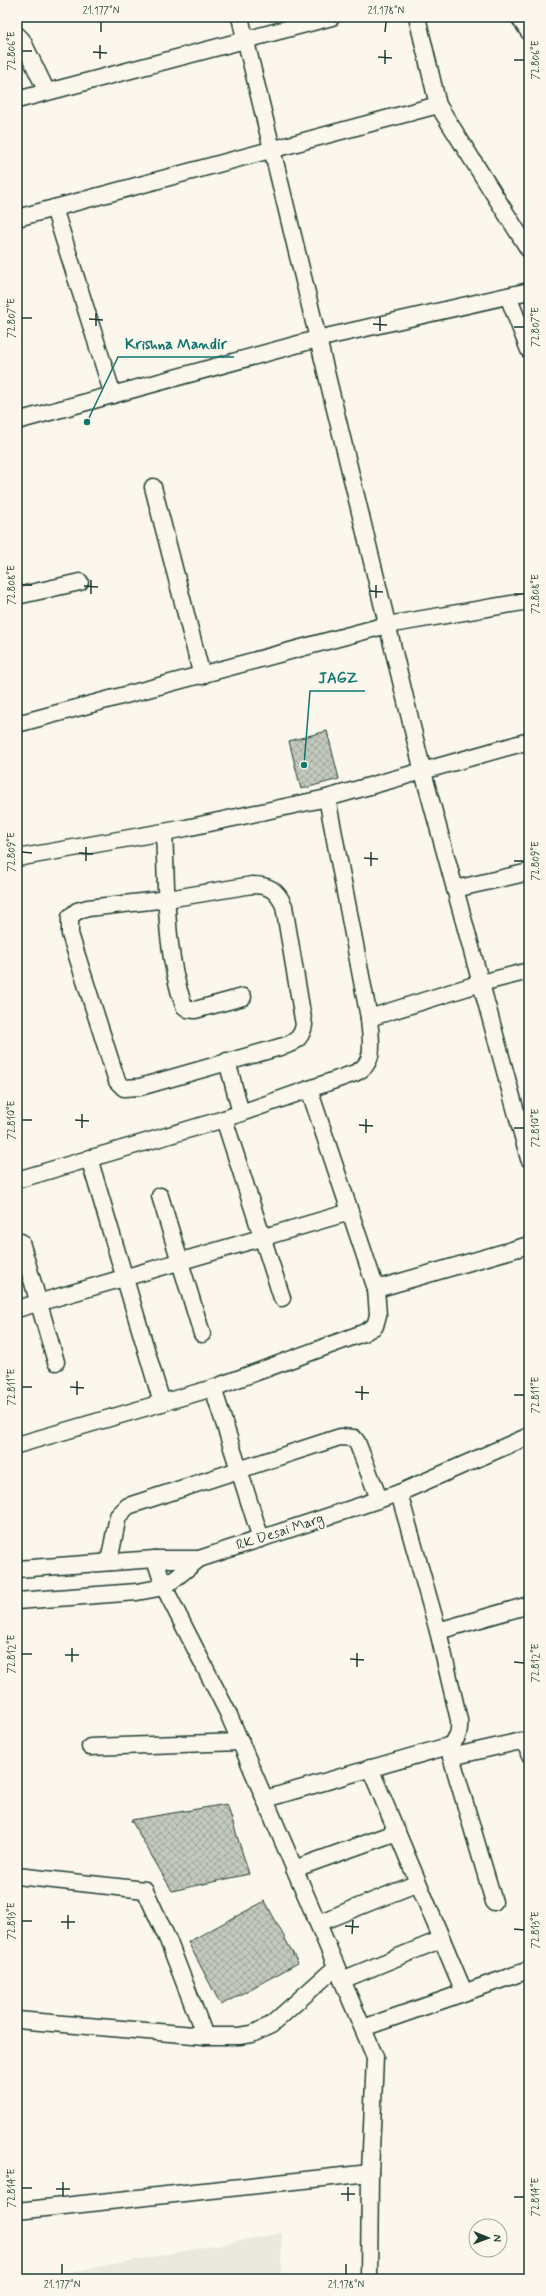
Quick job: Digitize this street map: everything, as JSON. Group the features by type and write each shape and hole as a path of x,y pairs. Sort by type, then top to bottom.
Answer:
{"street":[{"path":"240,17 271,150 423,772 529,1159"},
{"path":"17,100 245,38 332,17"},
{"path":"432,17 418,22 438,105 529,250"},
{"path":"519,17 529,32"},
{"path":"17,35 22,40 47,92"},
{"path":"17,218 438,105"},
{"path":"54,208 113,395"},
{"path":"17,422 317,339 529,291"},
{"path":"508,296 529,350"},
{"path":"152,487 202,676"},
{"path":"17,596 80,582"},
{"path":"17,724 202,676 387,625 529,601"},
{"path":"17,858 164,832 327,798 529,741"},
{"path":"17,1180 224,1119 355,1073 366,1066 372,1052 368,1018 327,798"},
{"path":"164,832 171,952 184,1006 188,1009 195,1010 243,997"},
{"path":"455,889 529,872"},
{"path":"260,885 275,890 284,906 304,1025 303,1032 296,1042 288,1045 227,1061 140,1087 124,1088 117,1081 70,934 70,917 77,911 88,908 168,899 260,885"},
{"path":"368,1018 481,983 529,972"},
{"path":"227,1061 241,1113"},
{"path":"17,1445 213,1388 363,1333 375,1326 378,1315 376,1290 310,1089"},
{"path":"224,1119 261,1238 282,1298"},
{"path":"89,1158 162,1403"},
{"path":"160,1196 202,1334"},
{"path":"17,1309 124,1276 350,1212"},
{"path":"21,1242 56,1362"},
{"path":"376,1290 529,1245"},
{"path":"213,1388 261,1538"},
{"path":"109,1562 118,1516 123,1509 239,1470 348,1436 354,1438 357,1442 380,1499"},
{"name":"RK Desai Marg","path":"17,1569 155,1559 199,1559 399,1493 529,1436"},
{"path":"399,1493 438,1631 459,1720 460,1731 450,1751 494,1902"},
{"path":"155,1559 164,1587 228,1713 375,2057 370,2174 369,2279"},
{"path":"17,1601 137,1592 164,1587 199,1559"},
{"path":"438,1631 529,1605"},
{"path":"265,1799 370,1768 450,1751 520,1741 527,1746 529,1754"},
{"path":"90,1747 240,1742"},
{"path":"370,1768 464,1992"},
{"path":"294,1869 397,1832"},
{"path":"17,1876 145,1890 168,1940 205,2036"},
{"path":"318,1923 418,1883"},
{"path":"17,2020 205,2036 238,2036 262,2030 271,2025 339,1973 442,1939"},
{"path":"363,2028 529,1970"},
{"path":"17,2211 370,2174"}],"shaded area":[{"path":"282,2233 281,2279 32,2279"}],"building":[{"path":"327,731 339,779 301,789 289,741"},
{"path":"227,1804 249,1874 172,1891 131,1820"},
{"path":"265,1901 298,1963 221,2005 188,1942"}],"place":[{"name":"Krishna Mandir","path":"87,422"},
{"name":"JAGZ","path":"304,765"}]}
